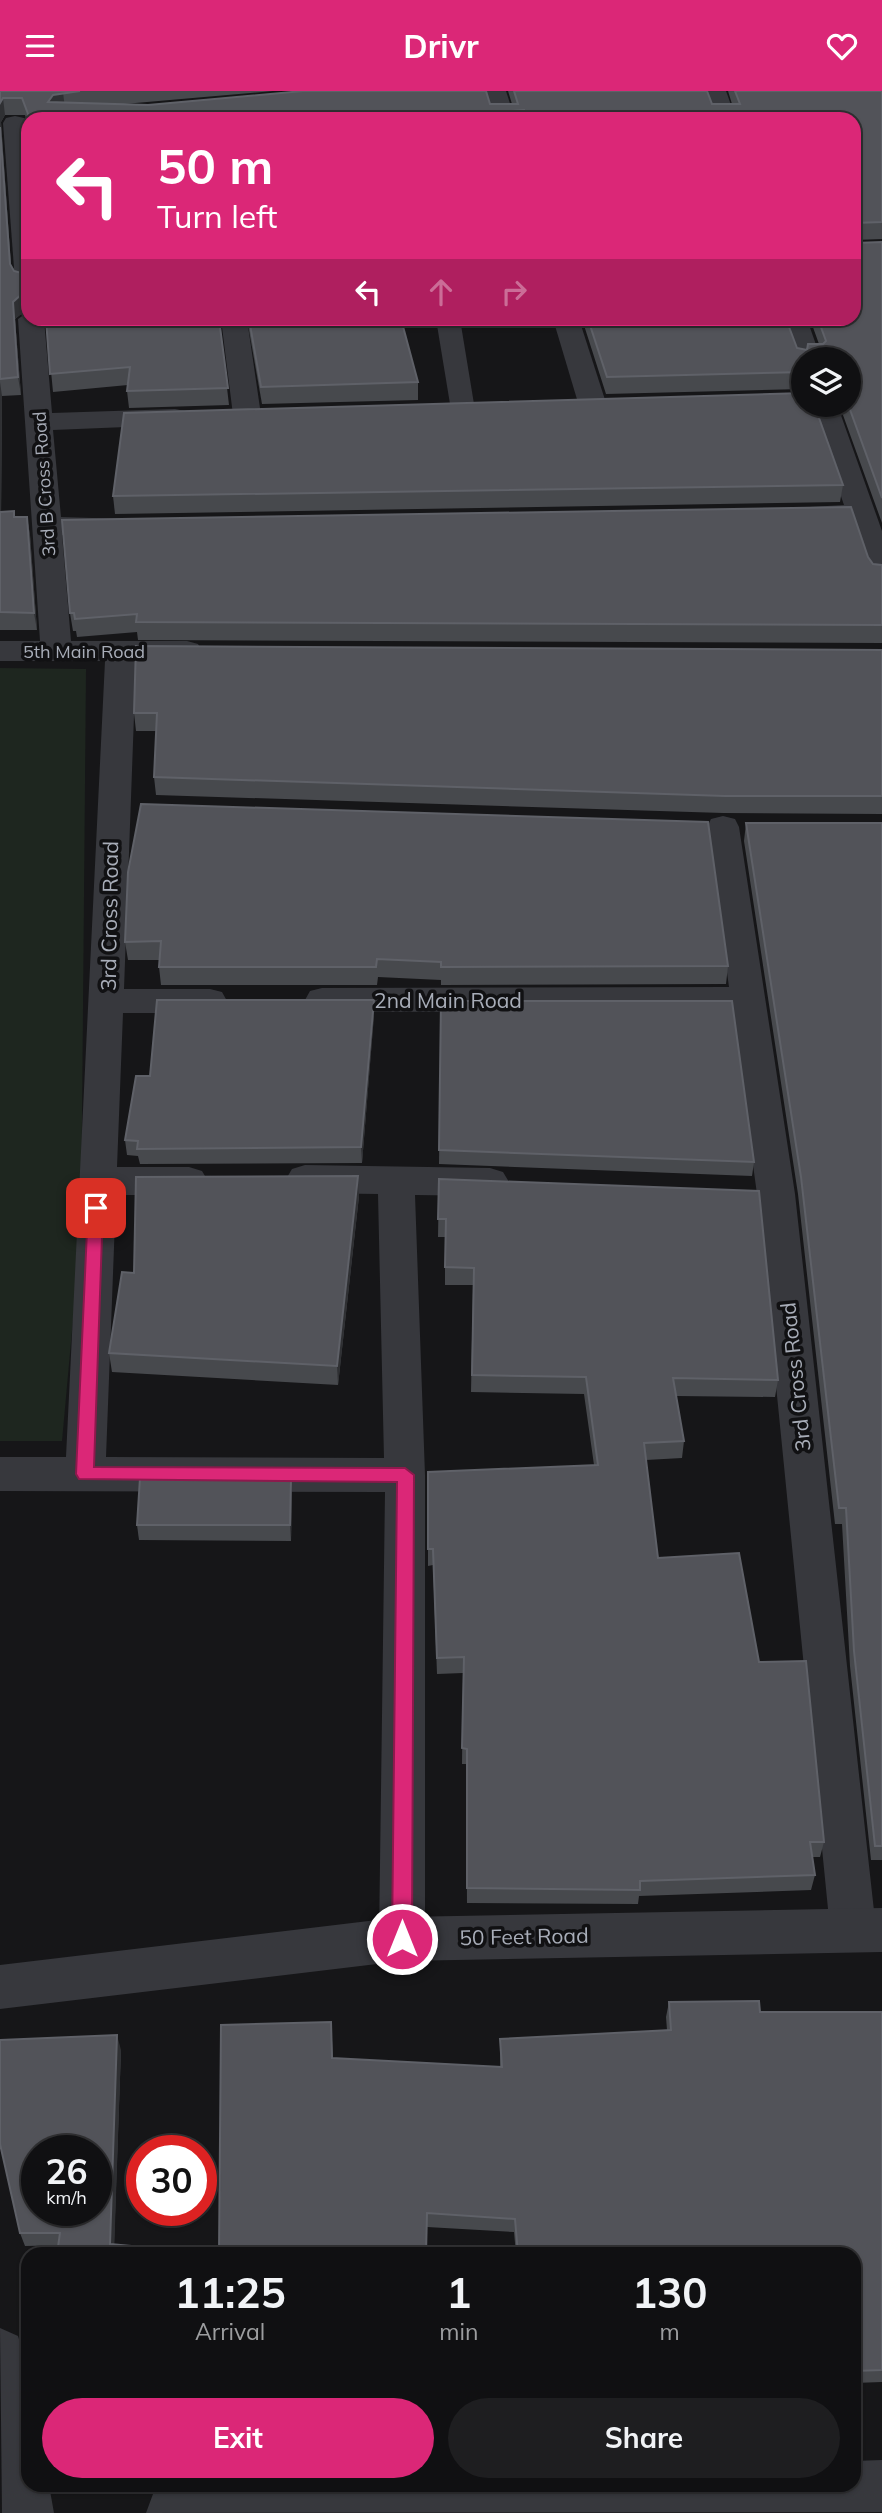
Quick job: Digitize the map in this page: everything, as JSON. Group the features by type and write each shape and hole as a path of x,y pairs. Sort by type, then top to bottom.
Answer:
{"street":[{"path":"495,91 501,112"},
{"path":"714,91 722,112"},
{"path":"14,123 21,202"},
{"name":"3rd B Cross Road","path":"32,326 56,650"},
{"path":"39,422 237,415 234,326"},
{"path":"568,326 593,406"},
{"path":"796,326 803,347"},
{"path":"449,410 493,409"},
{"path":"828,417 882,573"},
{"path":"778,515 861,513"},
{"path":"47,526 144,524"},
{"name":"5th Main Road","path":"0,651 218,651"},
{"name":"3rd Cross Road","path":"85,1474 107,1001 125,807 121,651"},
{"name":"3rd Cross Road","path":"722,827 776,1194 867,1929"},
{"name":"2nd Main Road","path":"288,1000 747,999"},
{"path":"107,1001 246,1000"},
{"path":"396,1179 405,1475 402,1939"},
{"path":"273,1180 396,1179 518,1184"},
{"path":"97,1181 219,1180"},
{"path":"735,1192 776,1194"},
{"path":"0,1474 405,1475"},
{"name":"50 Feet Road","path":"0,1987 402,1939 867,1929"},
{"path":"0,2354 21,2473"},
{"path":"861,2488 882,2487"},
{"path":"24,2492 28,2513"},
{"path":"172,2513 745,2492"}],"lane":[{"path":"448,326 449,410"}],"shaded area":[{"path":"0,668 86,669 81,1232 62,1441 0,1441"}],"building":[{"path":"0,91 80,91 53,95 48,102 148,105 303,91 486,91 490,104 518,104 514,91 707,91 712,104 740,104 735,91 882,91 882,222 861,223 861,112 27,112 22,98 3,98 0,103"},
{"path":"0,127 10,264 14,271 21,273 21,295 13,302 18,377 0,379"},
{"path":"882,242 882,498 853,417 861,417 861,347 808,347 808,344 823,344 826,341 821,326 861,326 861,243"},
{"path":"47,326 220,326 228,388 127,391 130,367 50,374"},
{"path":"250,326 403,326 418,382 261,387"},
{"path":"590,326 789,326 797,347 791,347 791,372 607,377"},
{"path":"791,393 791,417 819,417 843,485 113,496 124,413"},
{"path":"851,507 868,557 873,564 882,565 882,625 136,622 137,614 75,619 74,613 70,613 62,520"},
{"path":"14,511 14,517 27,517 34,613 0,612 0,512"},
{"path":"136,646 882,650 882,796 725,796 154,777 157,713 134,713"},
{"path":"141,804 708,822 728,966 441,967 441,962 377,959 376,967 159,967 161,941 125,942 128,872"},
{"path":"746,823 882,823 882,1846 875,1846 854,1651 846,1508 839,1508 801,1177"},
{"path":"157,1000 374,1000 361,1147 137,1149 138,1141 125,1140 136,1076 150,1076"},
{"path":"441,1001 732,1001 754,1162 439,1150"},
{"path":"358,1176 337,1366 109,1353 122,1272 134,1273 136,1177"},
{"path":"439,1179 759,1191 778,1380 673,1378 684,1441 644,1443 658,1558 739,1553 759,1662 806,1661 824,1842 810,1842 815,1875 640,1881 640,1890 467,1888 467,1749 462,1748 464,1657 437,1658 433,1549 428,1549 428,1472 598,1465 586,1377 472,1375 474,1268 445,1267 446,1219 438,1219"},
{"path":"140,1478 291,1479 290,1525 137,1525"},
{"path":"759,2001 760,2012 882,2012 882,2370 861,2371 861,2247 517,2247 515,2219 427,2213 426,2247 219,2247 221,2025 331,2022 332,2058 502,2067 500,2039 671,2030 669,2002"},
{"path":"117,2035 112,2184 112,2135 21,2135 21,2226 111,2226 110,2244 142,2247 58,2247 60,2233 20,2233 0,2144 0,2040"}],"route":[{"path":"96,1208 85,1474 405,1475 402,1939"}]}
